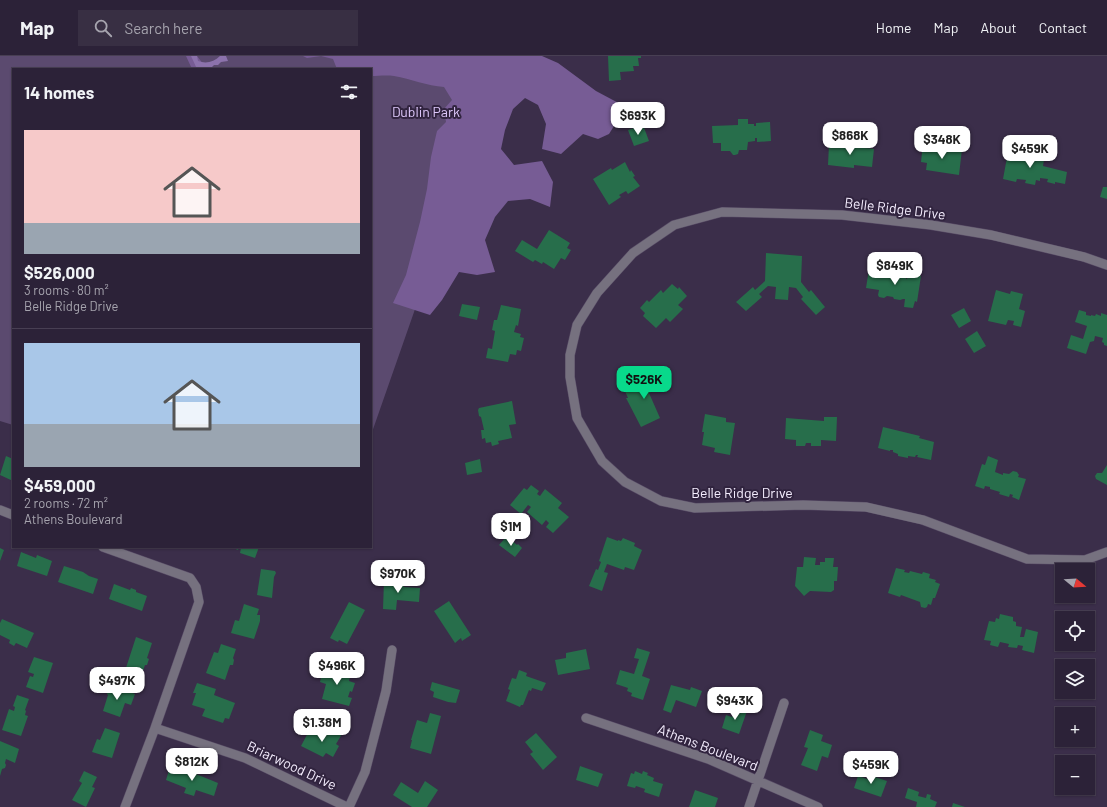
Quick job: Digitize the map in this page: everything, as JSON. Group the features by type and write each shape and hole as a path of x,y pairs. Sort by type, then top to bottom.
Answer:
{"street":[{"name":"Belle Ridge Drive","path":"1107,265 1084,257 991,235 931,225 842,214 722,212 674,225 633,253 597,293 577,325 570,355 570,377 577,418 602,461 625,482 661,501 695,508 803,505 866,507 923,520 1027,559 1085,560 1107,552"},
{"path":"0,510 12,515"},
{"path":"106,548 190,578 196,587 199,602 155,728 125,807"},
{"path":"348,807 365,772 386,691 392,650"},
{"path":"749,807 784,703"},
{"name":"Athens Boulevard","path":"586,718 708,759 818,807"},
{"name":"Briarwood Drive","path":"155,728 245,758 348,807"}],"green space":[{"name":"Dublin Park","path":"0,56 457,56 498,72 372,432 372,68 12,68 12,425 0,421"}],"shaded area":[{"path":"186,56 197,56 206,68 192,68"},
{"path":"191,56 197,56 198,61 207,62 213,61 220,56 226,56 228,61 221,62 211,68 197,68"},
{"path":"303,56 321,56 307,58"},
{"path":"321,56 542,56 558,63 596,91 626,107 609,134 598,139 583,134 561,154 542,149 546,124 538,105 525,98 513,109 505,130 501,149 514,165 542,161 553,182 550,207 530,199 508,201 495,217 485,240 495,272 477,275 459,272 442,300 430,315 393,303 406,275 420,222 437,131 446,122 444,109 452,100 444,87 394,76 372,76 372,68 337,68 333,59"}],"building":[{"path":"608,56 641,56 641,58 638,58 639,66 633,66 634,71 620,72 621,80 609,81"},
{"path":"738,119 748,119 748,124 754,124 754,126 756,126 756,123 770,122 771,141 757,142 757,138 755,138 755,141 748,142 747,150 739,150 738,154 735,155 733,155 730,151 721,151 721,143 713,143 712,126 738,125"},
{"path":"643,125 649,141 634,146 628,130"},
{"path":"923,143 934,144 934,149 952,152 953,147 962,149 959,175 926,170 927,163 921,162"},
{"path":"829,144 874,149 872,167 854,165 854,168 828,165"},
{"path":"1021,148 1033,151 1032,155 1041,156 1041,159 1044,160 1043,166 1067,172 1065,184 1055,182 1055,184 1047,182 1048,179 1040,178 1040,181 1036,180 1035,185 1025,183 1026,180 1017,179 1016,182 1003,179 1008,152 1011,153 1011,150 1020,152"},
{"path":"625,162 640,186 628,194 626,191 619,195 621,197 609,205 593,179 611,168 612,170"},
{"path":"1103,187 1107,187 1107,199 1100,197"},
{"path":"549,230 570,243 567,248 571,250 565,260 561,258 554,269 543,262 542,264 535,260 533,262 515,251 522,240 537,249"},
{"path":"766,253 802,256 801,282 809,292 811,290 825,307 816,315 801,299 803,297 796,288 789,287 788,300 775,299 776,287 768,286 759,294 762,297 746,311 736,302 753,287 755,290 765,281"},
{"path":"869,269 879,270 879,275 881,276 881,272 906,276 906,279 908,274 921,276 917,302 915,301 913,308 904,307 905,299 894,299 893,297 887,296 884,298 879,297 879,290 866,288"},
{"path":"672,284 678,289 679,287 687,296 678,305 683,309 670,322 666,318 656,328 643,316 645,313 640,308 647,300 649,302 661,290 663,293"},
{"path":"996,290 1010,294 1011,291 1023,294 1019,309 1025,311 1021,327 1013,325 1014,321 1008,320 1006,325 988,321"},
{"path":"462,304 480,307 477,320 459,316"},
{"path":"501,305 521,309 518,326 516,325 514,332 521,334 520,337 524,338 521,351 517,350 516,355 510,354 508,362 486,358 488,348 492,349 495,331 492,330 494,320 497,320"},
{"path":"964,308 971,321 959,328 951,315"},
{"path":"1079,310 1086,312 1086,315 1091,316 1095,316 1096,314 1101,316 1101,313 1107,315 1107,346 1102,342 1103,338 1095,336 1094,341 1090,342 1086,354 1067,348 1071,335 1083,339 1087,326 1075,322"},
{"path":"977,331 986,346 974,353 965,339"},
{"path":"656,374 662,387 649,393 660,418 641,427 626,398 628,398 624,389"},
{"path":"512,401 516,424 509,425 512,438 498,441 499,444 492,446 491,442 486,443 485,438 482,439 481,430 484,430 481,417 479,416 479,408"},
{"path":"705,414 726,418 726,422 735,423 730,455 714,452 715,448 702,445 704,432 702,432"},
{"path":"824,417 837,417 836,441 821,440 821,446 811,446 811,443 806,443 805,446 796,446 796,440 785,439 786,418 824,421"},
{"path":"883,427 920,436 919,438 934,442 931,460 917,457 918,455 915,457 908,456 908,458 898,456 898,454 893,452 893,450 890,451 878,448"},
{"path":"6,456 12,459 12,481 0,475"},
{"path":"988,456 998,460 995,472 1003,475 1003,473 1009,474 1013,471 1017,472 1019,475 1018,477 1026,479 1019,500 1012,497 1013,495 1010,494 1009,497 999,494 1000,492 990,489 990,487 985,486 984,489 975,486 982,464 985,465"},
{"path":"480,459 482,472 467,475 465,463"},
{"path":"1107,465 1107,485 1096,479 1095,476 1097,473 1102,473"},
{"path":"531,485 539,491 537,494 540,496 545,489 562,503 558,508 569,517 553,533 546,527 549,523 546,520 542,525 527,512 531,507 528,505 521,514 510,505 524,488 527,490"},
{"path":"507,536 522,548 515,557 499,545"},
{"path":"607,537 618,541 621,541 623,538 635,543 634,546 642,550 634,570 625,567 624,570 607,564 604,572 608,573 602,591 589,586 596,569 598,570 601,562 599,561"},
{"path":"0,548 4,550 0,561"},
{"path":"241,548 259,548 255,558 240,553"},
{"path":"21,552 36,558 37,555 52,561 47,576 17,566"},
{"path":"804,557 816,558 815,565 820,565 820,562 825,562 825,558 834,558 833,567 838,567 837,581 834,581 834,590 831,592 810,591 804,596 795,586 797,567 803,567"},
{"path":"64,566 98,579 93,594 58,582"},
{"path":"896,568 905,570 904,572 909,573 910,571 930,574 929,578 936,580 935,582 940,584 931,605 928,604 925,608 921,607 920,602 901,595 900,597 888,593"},
{"path":"261,569 275,571 276,573 274,577 272,598 257,595"},
{"path":"384,580 405,582 404,587 420,588 419,602 397,600 396,610 383,609"},
{"path":"114,584 130,590 131,588 136,590 136,592 147,596 142,611 109,599"},
{"path":"449,601 471,635 462,641 461,638 455,643 434,611"},
{"path":"349,602 365,610 347,644 330,638"},
{"path":"244,604 259,609 257,615 260,615 260,621 254,639 231,633 235,620 239,621"},
{"path":"1000,614 1013,617 1013,621 1016,622 1016,626 1022,627 1020,637 1024,637 1026,629 1038,632 1034,653 1022,650 1023,646 1018,645 1017,648 1008,647 1009,644 1000,642 998,647 990,645 991,641 984,640 989,621 995,622 996,618 999,619"},
{"path":"2,619 34,633 27,648 16,643 14,646 9,643 10,640 0,635 0,623"},
{"path":"136,637 152,643 147,658 149,659 147,665 145,665 141,676 125,671"},
{"path":"221,644 236,649 233,658 233,665 230,665 225,680 206,673 214,652 218,653"},
{"path":"637,648 650,652 642,676 650,679 643,700 631,696 632,693 627,691 628,688 616,684 620,670 634,674 639,659 634,658"},
{"path":"586,649 590,669 558,675 555,660 566,658 566,653"},
{"path":"34,657 53,663 43,693 26,687 30,676 33,677 34,674 28,672"},
{"path":"323,668 335,672 336,669 351,673 349,681 355,683 352,692 350,691 348,697 352,698 349,706 322,699 326,684 320,682"},
{"path":"519,670 527,673 526,676 546,683 542,691 532,688 531,691 529,690 523,705 520,707 506,701 512,678 516,679"},
{"path":"432,682 460,690 456,703 433,697 434,692 430,690"},
{"path":"197,683 216,689 214,695 235,703 229,719 225,718 223,723 202,716 205,709 192,705 196,693 193,693"},
{"path":"110,685 135,694 131,705 125,703 120,717 103,711"},
{"path":"671,685 690,690 691,687 702,691 696,707 676,700 671,713 663,710"},
{"path":"17,695 29,699 25,710 25,715 28,716 21,736 2,730 9,709 14,711 15,707 13,706"},
{"path":"743,706 748,708 739,734 722,728 726,715 732,717 734,712 740,714"},
{"path":"430,713 441,716 431,754 410,748 417,720 427,723"},
{"path":"105,728 120,733 112,758 92,752 97,739 100,740"},
{"path":"330,728 342,734 336,744 339,746 333,757 326,753 323,757 301,746 310,729 325,737"},
{"path":"810,730 823,735 821,741 832,745 828,758 822,756 817,771 801,765 808,748 804,747"},
{"path":"536,733 557,757 543,770 530,754 533,752 525,742"},
{"path":"0,741 19,749 15,763 6,759 5,768 2,769 0,776"},
{"path":"580,766 603,774 598,787 576,780"},
{"path":"170,767 184,772 191,772 218,783 214,796 196,790 194,796 184,793 186,788 166,780"},
{"path":"84,771 97,777 92,787 95,788 86,807 72,800 82,783 79,781"},
{"path":"635,771 642,774 643,771 648,773 647,775 654,778 653,781 663,784 659,797 644,792 645,789 636,786 635,788 627,786 631,773 634,774"},
{"path":"869,775 887,781 881,797 854,788 858,776 867,779"},
{"path":"425,781 438,790 427,807 412,807 393,795 401,782 418,793"},
{"path":"908,788 919,792 918,796 926,798 927,794 931,795 930,799 937,802 935,807 916,807 917,802 905,798"},
{"path":"695,790 718,798 715,807 689,807"},
{"path":"953,803 965,807 952,807"}]}
